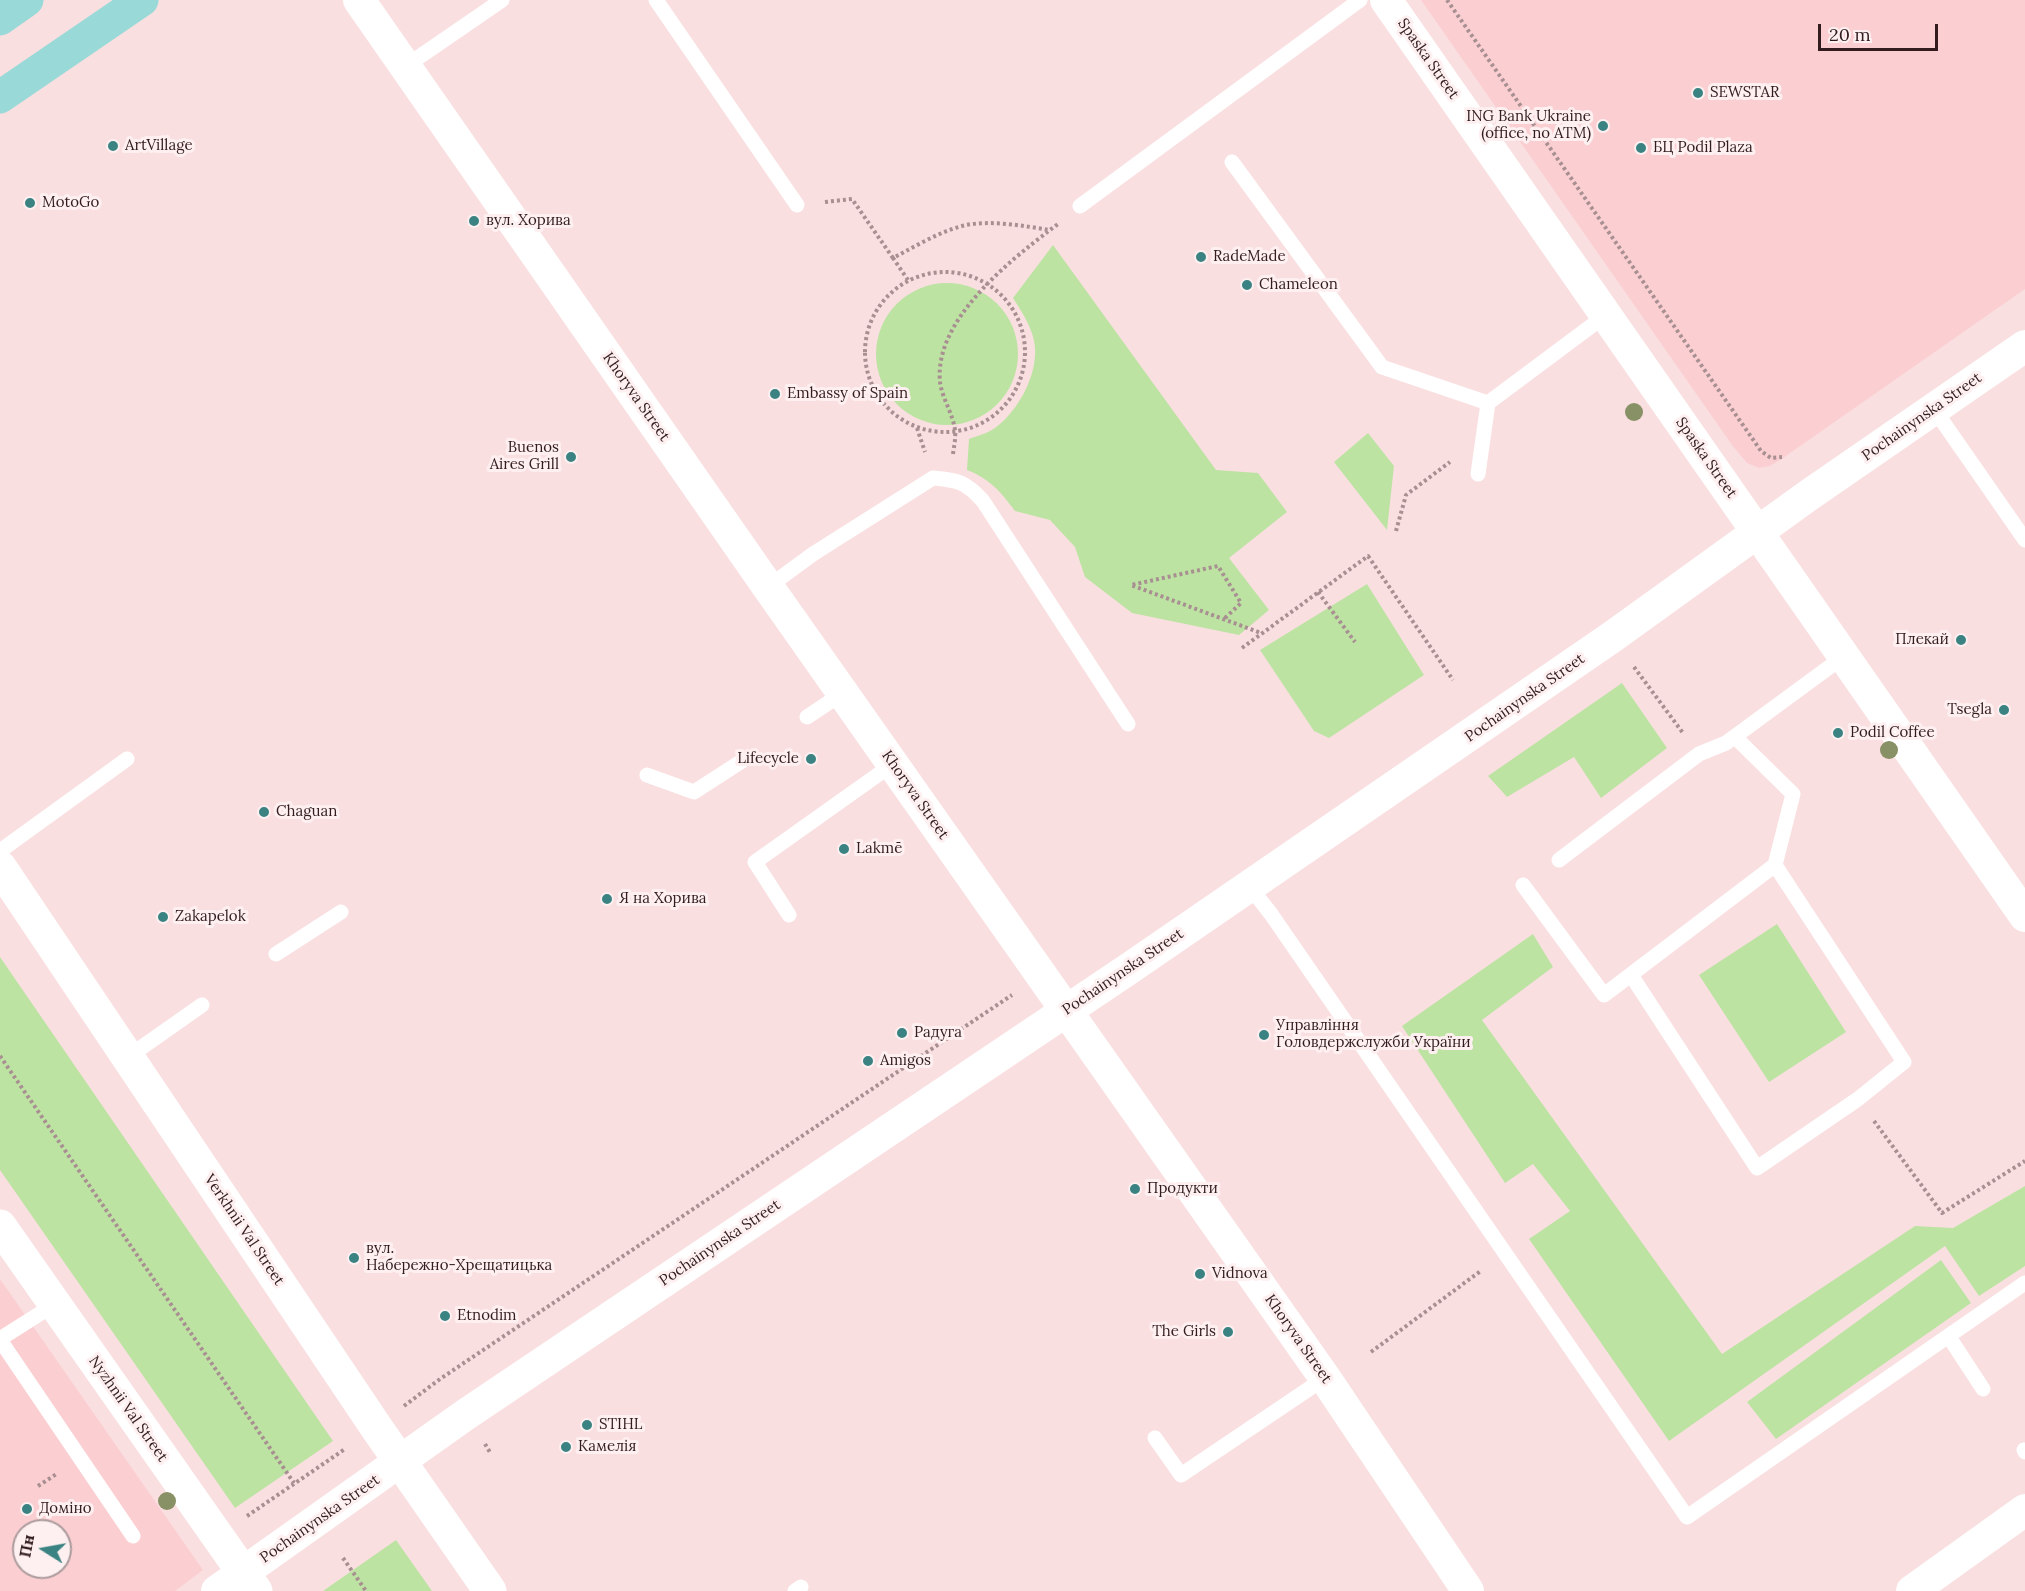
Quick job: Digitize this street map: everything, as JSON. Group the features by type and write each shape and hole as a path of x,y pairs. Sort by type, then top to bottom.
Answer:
{"main road":[{"path":"0,19 27,0"},
{"path":"0,97 142,0"},
{"name":"Verkhnii Val Street","path":"0,867 376,1427 490,1591"},
{"name":"Nyzhnii Val Street","path":"0,1226 250,1582"}],"street":[{"name":"Khoryva Street","path":"359,0 768,587 1325,1378 1468,1591"},
{"name":"Spaska Street","path":"1386,0 2025,916"},
{"name":"Pochainynska Street","path":"217,1591 250,1582 465,1415 1249,886 1612,637 2025,346"},
{"path":"1912,1591 2025,1510"}],"lane":[{"path":"406,66 502,0"},
{"path":"656,0 797,205"},
{"path":"1080,206 1360,0"},
{"path":"1232,162 1382,368 1488,403"},
{"path":"1478,474 1488,403 1606,315"},
{"path":"1934,409 2025,540"},
{"path":"768,587 828,544 933,478 951,479 969,485 983,501 1128,724"},
{"path":"1559,860 1699,754 1735,737 1844,657"},
{"path":"807,717 843,693"},
{"path":"1522,885 1604,995 1775,865 1793,794 1735,737"},
{"path":"0,851 127,759"},
{"path":"647,775 694,792 742,761"},
{"path":"789,915 754,862 893,764"},
{"path":"1631,975 1757,1168 1857,1099 1904,1062 1775,865"},
{"path":"1249,886 1271,914 1687,1517 2025,1283"},
{"path":"276,954 341,912"},
{"path":"128,1057 202,1005"},
{"path":"55,1304 0,1340 133,1536"},
{"path":"1948,1337 1983,1389"},
{"path":"1155,1438 1181,1475 1325,1378"}],"path":[{"path":"1446,0 1761,451 1771,458 1782,457"},
{"path":"797,205 852,199 908,280"},
{"path":"951,479 955,431 940,383 941,360 945,344 987,282 1080,206"},
{"path":"892,258 967,225 995,224 1050,230"},
{"path":"934,272 962,273 987,282 1008,301 1022,325 1026,352 1021,379 1009,401 990,419 967,430 942,433 917,428 895,415 877,396 867,372 865,347 872,320 886,297 908,280 934,272"},
{"path":"1396,531 1406,495 1483,438"},
{"path":"1242,648 1368,556 1453,680"},
{"path":"1225,618 1241,603 1218,566 1131,585 1261,633"},
{"path":"1318,592 1355,642"},
{"path":"1612,637 1699,754"},
{"path":"218,1536 376,1427 440,1379 1016,993"},
{"path":"0,1056 294,1483"},
{"path":"1857,1099 1942,1213 2025,1161"},
{"path":"1371,1352 1505,1253"},
{"path":"343,1558 366,1591"}],"shaded area":[{"path":"1421,0 2025,0 2025,289 1783,458 1770,466 1759,468 1747,463 1732,445"},
{"path":"0,1279 203,1570 175,1591 0,1591"}],"green space":[{"path":"1053,245 1216,470 1258,473 1287,512 1229,558 1269,610 1239,635 1132,613 1085,577 1075,547 1050,520 1015,511 994,487 967,470 969,439 995,428 1003,421 1018,403 1029,382 1035,359 1034,341 1027,322 1013,298"},
{"path":"947,283 974,288 997,304 1013,327 1018,354 1013,381 997,404 974,420 947,425 920,420 897,404 881,381 876,354 881,327 897,304 920,288"},
{"path":"1368,433 1394,466 1387,530 1334,462"},
{"path":"1367,584 1424,675 1329,738 1314,731 1260,650"},
{"path":"1622,683 1667,748 1601,798 1574,757 1507,797 1488,776"},
{"path":"1777,924 1846,1032 1769,1082 1699,975"},
{"path":"1533,934 1553,967 1482,1020 1722,1354 1915,1226 1953,1228 2025,1186 2025,1266 1979,1296 1945,1246 1669,1441 1529,1239 1570,1211 1533,1164 1505,1183 1402,1026"},
{"path":"0,957 333,1441 235,1508 0,1170"},
{"path":"1941,1260 1971,1303 1776,1439 1747,1402"},
{"path":"396,1540 432,1591 323,1591"}],"place":[{"name":"SEWSTAR","path":"1698,93"},
{"name":"ING Bank Ukraine (office, no ATM)","path":"1603,126"},
{"name":"ArtVillage","path":"113,146"},
{"name":"БЦ Podil Plaza","path":"1641,148"},
{"name":"MotoGo","path":"30,203"},
{"name":"вул. Хорива","path":"474,221"},
{"name":"RadeMade","path":"1201,257"},
{"name":"Chameleon","path":"1247,285"},
{"name":"Embassy of Spain","path":"775,394"},
{"name":"Buenos Aires Grill","path":"571,457"},
{"name":"Плекай","path":"1961,640"},
{"name":"Tsegla","path":"2004,710"},
{"name":"Podil Coffee","path":"1838,733"},
{"name":"Lifecycle","path":"811,759"},
{"name":"Chaguan","path":"264,812"},
{"name":"Lakmē","path":"844,849"},
{"name":"Я на Хорива","path":"607,899"},
{"name":"Zakapelok","path":"163,917"},
{"name":"Радуга","path":"902,1033"},
{"name":"Управління Головдержслужби України","path":"1264,1035"},
{"name":"Amigos","path":"868,1061"},
{"name":"Продукти","path":"1135,1189"},
{"name":"вул. Набережно-Хрещатицька","path":"354,1258"},
{"name":"Vidnova","path":"1200,1274"},
{"name":"Etnodim","path":"445,1316"},
{"name":"The Girls","path":"1228,1332"},
{"name":"STIHL","path":"587,1425"},
{"name":"Камелія","path":"566,1447"},
{"name":"Доміно","path":"27,1509"}]}
